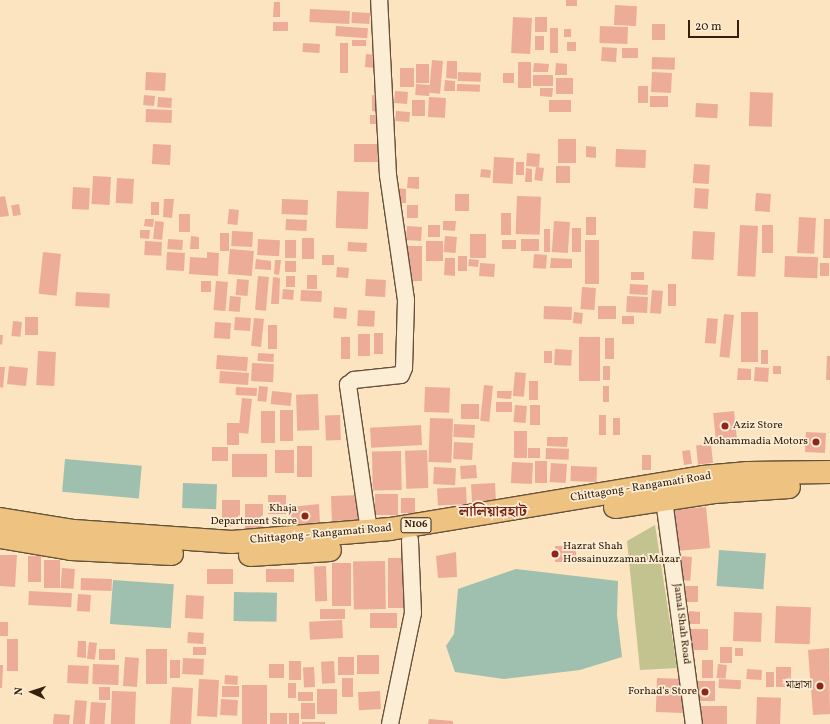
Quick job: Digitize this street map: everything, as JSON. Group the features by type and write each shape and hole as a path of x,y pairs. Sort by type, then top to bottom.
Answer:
{"highway":[{"name":"Chittagong - Rangamati Road","path":"0,537 71,549 216,557 286,554 391,536 702,477 748,473 830,472"},
{"name":"Chittagong - Rangamati Road","path":"0,519 74,531 232,542 391,536 714,492 830,486"}],"street":[{"path":"379,0 388,175 406,300 404,368 401,375 354,380 348,385 413,613 390,724"},
{"name":"Jamal Shah Road","path":"664,500 694,724"}],"green space":[{"path":"655,525 677,668 640,670 627,541"}],"shaded area":[{"path":"65,459 142,466 139,499 62,492"},
{"path":"183,483 217,484 216,509 182,508"},
{"path":"719,550 766,553 763,589 716,586"},
{"path":"516,569 618,581 617,615 622,657 580,670 504,679 455,672 446,646 454,634 458,589"},
{"path":"113,580 174,584 171,628 110,624"},
{"path":"234,592 277,593 276,622 233,621"}],"building":[{"path":"566,0 577,0 577,6 566,6"},
{"path":"274,2 280,2 280,17 273,17"},
{"path":"615,5 637,6 636,26 614,25"},
{"path":"310,9 350,11 349,24 309,22"},
{"path":"352,12 370,13 369,24 351,23"},
{"path":"513,17 532,18 530,54 511,53"},
{"path":"535,17 547,17 547,32 535,32"},
{"path":"273,22 288,22 288,31 273,31"},
{"path":"652,24 665,24 665,40 652,40"},
{"path":"336,26 368,28 367,38 335,36"},
{"path":"600,26 628,27 627,44 599,43"},
{"path":"550,28 558,28 558,53 550,53"},
{"path":"564,29 571,29 571,37 564,37"},
{"path":"535,36 544,36 544,50 535,50"},
{"path":"352,40 366,40 366,46 352,46"},
{"path":"567,42 576,42 576,51 567,51"},
{"path":"303,43 320,44 320,53 303,52"},
{"path":"340,43 348,43 348,73 340,73"},
{"path":"602,47 617,48 616,62 601,61"},
{"path":"622,48 638,48 638,58 622,58"},
{"path":"366,54 377,55 376,68 365,67"},
{"path":"652,57 675,58 675,70 652,69"},
{"path":"432,60 443,61 440,94 429,93"},
{"path":"447,61 457,61 457,79 446,78"},
{"path":"518,62 531,62 531,88 518,88"},
{"path":"534,63 549,64 548,72 533,72"},
{"path":"556,63 567,64 567,75 555,75"},
{"path":"416,64 429,64 429,83 416,83"},
{"path":"400,68 414,68 414,87 400,87"},
{"path":"146,72 166,73 165,91 145,90"},
{"path":"458,72 481,73 481,82 458,81"},
{"path":"652,72 672,73 671,93 651,92"},
{"path":"503,73 514,73 514,83 503,83"},
{"path":"533,75 553,75 553,86 533,86"},
{"path":"556,78 573,78 573,94 556,94"},
{"path":"445,80 455,81 455,91 444,91"},
{"path":"416,84 430,85 429,96 415,95"},
{"path":"457,84 480,85 480,92 457,91"},
{"path":"638,86 648,86 648,103 638,103"},
{"path":"540,88 553,88 552,97 540,96"},
{"path":"395,91 408,92 407,104 394,103"},
{"path":"750,92 773,93 772,127 749,126"},
{"path":"144,95 155,96 154,106 143,105"},
{"path":"372,95 379,96 378,112 372,111"},
{"path":"650,96 668,96 668,107 650,107"},
{"path":"158,97 172,98 171,108 157,107"},
{"path":"429,97 446,98 445,118 428,117"},
{"path":"412,100 425,100 425,116 412,116"},
{"path":"549,100 571,100 571,112 549,112"},
{"path":"696,103 718,104 717,118 695,117"},
{"path":"146,109 172,110 172,123 146,122"},
{"path":"396,111 410,112 409,122 395,121"},
{"path":"370,115 381,115 381,124 370,124"},
{"path":"558,139 576,139 576,163 558,163"},
{"path":"153,144 171,145 170,165 152,164"},
{"path":"354,144 379,144 379,162 354,162"},
{"path":"586,146 596,147 596,158 586,157"},
{"path":"616,149 646,150 645,168 615,167"},
{"path":"527,153 540,154 539,167 526,166"},
{"path":"494,157 514,158 513,184 493,183"},
{"path":"516,162 524,162 524,175 516,175"},
{"path":"694,164 710,165 709,184 693,183"},
{"path":"556,166 570,166 570,183 556,183"},
{"path":"536,167 544,168 542,181 534,180"},
{"path":"526,168 532,169 532,182 525,182"},
{"path":"481,169 491,170 490,178 480,177"},
{"path":"93,176 111,177 110,205 92,204"},
{"path":"408,177 419,177 419,189 407,188"},
{"path":"117,178 134,179 133,204 116,203"},
{"path":"73,187 90,188 89,210 72,209"},
{"path":"395,188 406,189 406,203 394,203"},
{"path":"695,188 709,189 708,209 694,208"},
{"path":"337,191 369,192 368,229 336,228"},
{"path":"756,193 771,194 770,212 755,211"},
{"path":"455,194 469,194 469,211 455,211"},
{"path":"5,196 9,216 0,217 0,197"},
{"path":"517,196 541,197 540,235 516,234"},
{"path":"164,199 174,199 172,218 163,217"},
{"path":"282,199 308,200 307,215 281,214"},
{"path":"151,202 159,202 159,215 151,215"},
{"path":"19,204 21,215 13,216 11,205"},
{"path":"407,205 418,205 418,218 407,218"},
{"path":"229,209 239,210 237,225 227,224"},
{"path":"501,213 511,213 511,235 501,235"},
{"path":"179,214 190,214 190,232 179,232"},
{"path":"586,217 596,217 596,235 586,235"},
{"path":"799,217 816,218 814,254 797,253"},
{"path":"145,219 154,219 153,227 144,226"},
{"path":"286,219 307,220 306,231 285,230"},
{"path":"824,219 830,219 830,258 823,258"},
{"path":"155,221 164,222 162,240 153,239"},
{"path":"443,221 456,221 455,231 443,230"},
{"path":"554,221 570,222 568,253 552,252"},
{"path":"428,225 440,225 440,237 428,237"},
{"path":"740,225 758,226 755,277 737,276"},
{"path":"762,225 773,225 773,253 762,253"},
{"path":"407,226 422,227 421,241 406,240"},
{"path":"572,228 581,228 581,252 572,252"},
{"path":"544,229 550,229 550,252 544,252"},
{"path":"140,230 150,230 149,239 140,238"},
{"path":"232,231 253,232 252,247 231,246"},
{"path":"693,231 715,232 714,260 692,259"},
{"path":"220,233 229,233 229,251 220,251"},
{"path":"470,234 486,234 486,258 470,258"},
{"path":"191,236 199,237 199,249 190,249"},
{"path":"445,236 457,237 456,253 444,252"},
{"path":"302,238 314,238 314,259 302,259"},
{"path":"168,239 183,240 182,250 167,249"},
{"path":"258,239 280,240 279,256 257,255"},
{"path":"521,239 539,239 539,251 521,251"},
{"path":"285,240 296,240 296,258 285,258"},
{"path":"502,240 516,240 516,249 502,249"},
{"path":"585,240 599,240 599,284 585,284"},
{"path":"145,241 162,242 161,256 144,255"},
{"path":"426,241 443,241 443,261 426,261"},
{"path":"348,242 367,243 367,252 348,251"},
{"path":"407,246 422,246 422,281 407,281"},
{"path":"230,249 254,251 252,276 228,274"},
{"path":"43,252 61,254 57,296 39,294"},
{"path":"167,252 185,253 184,271 166,270"},
{"path":"207,252 219,253 218,276 189,274 190,257 207,258"},
{"path":"534,254 547,255 546,269 533,268"},
{"path":"322,255 334,255 334,265 322,265"},
{"path":"458,256 467,256 467,271 458,271"},
{"path":"785,256 818,257 817,278 784,277"},
{"path":"445,258 455,258 455,276 444,275"},
{"path":"551,258 572,259 572,268 550,268"},
{"path":"256,259 271,261 271,270 255,269"},
{"path":"469,259 479,260 478,267 468,266"},
{"path":"275,260 281,260 279,275 274,274"},
{"path":"285,261 296,261 296,272 285,272"},
{"path":"480,263 495,264 494,277 479,276"},
{"path":"820,263 829,263 829,276 820,276"},
{"path":"337,267 349,268 348,278 336,277"},
{"path":"631,272 644,272 644,280 631,280"},
{"path":"307,275 317,275 317,289 307,289"},
{"path":"258,276 269,277 266,311 255,310"},
{"path":"286,276 295,276 295,287 286,287"},
{"path":"273,277 280,278 279,304 271,304"},
{"path":"237,279 249,280 248,296 236,295"},
{"path":"366,279 386,280 385,297 365,296"},
{"path":"201,281 211,281 211,292 201,292"},
{"path":"216,281 228,282 225,311 213,310"},
{"path":"630,284 648,285 647,295 629,294"},
{"path":"668,284 676,284 676,306 668,306"},
{"path":"582,287 596,288 594,310 580,309"},
{"path":"283,289 294,290 293,300 282,299"},
{"path":"301,290 322,291 321,302 300,301"},
{"path":"652,290 663,291 661,314 650,313"},
{"path":"76,292 110,294 109,308 75,306"},
{"path":"230,296 241,297 240,312 229,311"},
{"path":"627,296 648,297 647,313 626,312"},
{"path":"544,306 572,307 572,320 544,319"},
{"path":"598,306 616,306 616,319 598,319"},
{"path":"334,307 347,308 346,319 333,318"},
{"path":"358,310 375,311 374,327 357,326"},
{"path":"574,312 583,313 582,324 573,323"},
{"path":"741,312 758,312 758,362 741,362"},
{"path":"724,314 734,315 729,358 720,357"},
{"path":"622,316 634,316 634,324 622,324"},
{"path":"25,317 38,317 38,335 25,335"},
{"path":"235,317 251,318 250,331 234,330"},
{"path":"254,318 264,319 261,347 251,346"},
{"path":"707,318 718,319 716,344 705,343"},
{"path":"13,321 22,322 20,337 11,336"},
{"path":"215,322 231,323 230,339 214,338"},
{"path":"268,325 277,325 277,349 268,349"},
{"path":"374,333 383,333 383,354 374,354"},
{"path":"358,334 370,334 370,356 358,356"},
{"path":"0,335 3,335 2,345 0,344"},
{"path":"341,337 350,337 350,359 341,359"},
{"path":"579,337 600,337 600,381 579,381"},
{"path":"605,338 614,338 614,359 605,359"},
{"path":"555,349 572,350 571,366 554,365"},
{"path":"761,350 768,350 768,364 761,364"},
{"path":"38,351 56,352 54,386 36,385"},
{"path":"544,351 552,351 552,363 544,363"},
{"path":"258,353 274,354 273,362 257,361"},
{"path":"217,355 248,357 247,371 216,369"},
{"path":"827,356 830,356 830,380 826,380"},
{"path":"252,363 274,364 273,382 251,381"},
{"path":"9,366 28,368 26,386 7,384"},
{"path":"603,366 610,366 610,380 603,380"},
{"path":"773,366 781,366 781,374 773,374"},
{"path":"0,367 5,367 3,388 0,387"},
{"path":"755,367 769,368 768,382 754,381"},
{"path":"738,368 751,369 751,380 737,380"},
{"path":"220,371 249,373 248,385 219,383"},
{"path":"515,372 526,373 524,397 513,396"},
{"path":"529,381 538,381 538,400 529,400"},
{"path":"484,385 493,386 489,422 480,421"},
{"path":"259,386 268,387 266,402 257,401"},
{"path":"603,386 609,386 609,402 603,402"},
{"path":"236,387 257,388 257,396 236,395"},
{"path":"425,387 450,388 449,413 424,412"},
{"path":"272,391 292,393 291,406 271,404"},
{"path":"497,391 512,391 511,399 497,398"},
{"path":"318,394 319,430 297,431 296,395"},
{"path":"242,398 252,399 248,434 238,433"},
{"path":"496,402 512,402 512,412 496,412"},
{"path":"461,404 479,404 479,419 461,419"},
{"path":"515,405 527,406 525,423 514,422"},
{"path":"530,405 540,405 540,425 530,425"},
{"path":"280,410 293,410 293,441 280,441"},
{"path":"261,411 275,411 275,443 261,443"},
{"name":"Aziz Store","path":"734,411 737,438 716,440 713,413"},
{"path":"340,415 341,440 326,441 325,416"},
{"path":"599,415 606,415 606,435 599,435"},
{"path":"430,418 453,419 451,463 428,462"},
{"path":"613,418 620,418 620,435 613,435"},
{"path":"227,423 239,423 239,445 227,445"},
{"path":"454,424 475,425 474,438 453,437"},
{"path":"421,425 422,445 371,448 370,428"},
{"path":"514,431 527,431 527,458 514,458"},
{"name":"Mohammadia Motors","path":"806,432 826,433 825,453 805,452"},
{"path":"547,437 568,437 567,447 547,446"},
{"path":"454,442 473,443 472,460 453,459"},
{"path":"711,444 713,463 698,464 696,446"},
{"path":"297,446 312,446 312,477 297,477"},
{"path":"212,447 228,447 228,461 212,461"},
{"path":"528,448 540,448 540,458 528,458"},
{"path":"546,448 569,449 569,460 546,459"},
{"path":"275,450 294,450 294,473 275,473"},
{"path":"427,450 428,488 406,489 405,451"},
{"path":"690,450 692,464 684,465 682,451"},
{"path":"401,451 402,490 373,491 372,452"},
{"path":"232,454 267,454 267,477 232,477"},
{"path":"642,455 651,455 651,470 642,470"},
{"path":"535,461 547,461 547,483 535,483"},
{"path":"512,462 533,463 532,484 511,483"},
{"path":"551,463 567,464 566,483 550,482"},
{"path":"476,465 477,478 461,479 460,466"},
{"path":"571,466 597,467 596,482 570,481"},
{"path":"434,467 456,468 455,485 433,484"},
{"path":"495,483 496,501 472,502 471,484"},
{"path":"466,487 467,504 438,505 437,489"},
{"path":"375,494 398,494 398,515 375,515"},
{"path":"268,495 286,495 286,514 268,514"},
{"path":"362,495 363,520 332,521 331,496"},
{"path":"401,498 415,498 415,513 401,513"},
{"path":"222,500 240,500 240,526 222,526"},
{"path":"245,504 263,504 263,531 245,531"},
{"name":"Khaja Department Store","path":"319,504 320,524 290,525 291,507"},
{"path":"706,507 710,548 677,551 668,510"},
{"path":"555,546 576,546 576,562 555,562"},
{"path":"456,552 457,577 438,578 436,556"},
{"path":"0,555 17,555 15,587 0,586"},
{"path":"28,556 41,556 41,582 28,582"},
{"path":"679,556 692,557 690,581 677,580"},
{"path":"388,558 407,558 407,608 388,608"},
{"path":"44,560 60,560 60,588 44,588"},
{"path":"385,561 386,609 354,610 353,562"},
{"path":"332,563 351,563 351,606 332,606"},
{"path":"314,566 326,566 327,601 315,601"},
{"path":"62,568 75,569 74,589 61,588"},
{"path":"207,569 233,569 233,584 207,584"},
{"path":"266,569 294,569 294,582 266,582"},
{"path":"81,578 112,579 112,591 81,590"},
{"path":"685,586 698,586 698,602 685,602"},
{"path":"29,591 72,593 71,607 28,605"},
{"path":"78,594 91,595 90,612 77,611"},
{"path":"186,595 204,596 203,619 185,618"},
{"path":"776,606 811,607 810,644 775,643"},
{"path":"320,609 345,609 345,619 320,619"},
{"path":"689,611 700,612 700,624 688,624"},
{"path":"734,612 762,613 761,642 733,641"},
{"path":"370,613 397,613 397,628 370,628"},
{"path":"342,620 343,638 310,640 309,622"},
{"path":"0,622 8,622 8,636 0,636"},
{"path":"688,629 708,629 708,650 688,650"},
{"path":"188,632 204,633 203,644 187,643"},
{"path":"7,639 18,639 18,671 7,671"},
{"path":"78,641 86,641 86,658 77,657"},
{"path":"89,642 97,643 95,660 87,659"},
{"path":"193,647 206,647 206,655 193,655"},
{"path":"720,647 732,647 732,663 720,663"},
{"path":"735,648 743,648 743,656 735,656"},
{"name":"মাদ্রাসা","path":"829,648 830,714 813,715 808,650"},
{"path":"99,649 115,649 115,660 99,660"},
{"path":"146,649 167,649 167,684 146,684"},
{"path":"357,655 379,655 379,674 357,674"},
{"path":"125,657 139,658 137,687 123,686"},
{"path":"338,657 354,657 354,675 338,675"},
{"path":"183,658 204,659 203,675 182,674"},
{"path":"170,660 180,660 180,678 170,678"},
{"path":"702,660 713,660 713,678 702,678"},
{"path":"289,661 301,661 301,680 289,680"},
{"path":"334,661 335,683 322,684 321,662"},
{"path":"93,664 119,665 118,685 92,684"},
{"path":"269,664 284,664 284,678 269,678"},
{"path":"718,664 727,665 725,679 717,678"},
{"path":"0,665 3,665 2,688 0,688"},
{"path":"68,665 89,666 88,684 67,683"},
{"path":"314,667 315,687 304,688 303,668"},
{"path":"776,667 791,667 791,687 776,687"},
{"path":"747,669 762,670 761,680 746,679"},
{"path":"766,672 774,672 774,687 766,687"},
{"path":"225,675 238,676 237,685 224,684"},
{"path":"342,678 353,678 353,697 342,697"},
{"path":"657,678 685,679 684,713 656,712"},
{"path":"199,679 219,680 217,717 197,716"},
{"path":"719,679 741,680 740,689 719,688"},
{"path":"694,681 715,681 715,701 694,701"},
{"path":"288,683 296,683 296,698 288,698"},
{"path":"242,685 267,685 267,724 242,724"},
{"path":"222,686 239,686 239,697 222,697"},
{"path":"99,687 110,687 110,700 99,700"},
{"path":"172,687 193,688 191,724 170,724"},
{"path":"317,689 337,689 337,714 317,714"},
{"path":"112,691 136,692 135,724 111,724"},
{"path":"380,691 381,709 359,710 358,692"},
{"path":"298,692 313,692 313,701 298,701"},
{"path":"757,697 781,698 780,724 756,724"},
{"path":"221,699 238,700 237,716 220,715"},
{"path":"75,700 87,701 85,724 73,724"},
{"path":"91,702 106,703 104,724 89,724"},
{"path":"301,703 315,703 315,719 301,719"},
{"path":"698,706 727,706 727,724 698,724"},
{"path":"270,713 287,713 287,724 270,724"},
{"path":"289,713 299,713 299,724 289,724"},
{"path":"54,714 70,715 69,724 53,724"},
{"path":"429,719 453,721 453,724 428,724"},
{"path":"302,722 325,722 325,724 302,724"}],"place":[{"name":"Aziz Store","path":"725,426"},
{"name":"Mohammadia Motors","path":"816,442"},
{"name":"Khaja Department Store","path":"305,516"},
{"name":"Hazrat Shah Hossainuzzaman Mazar","path":"555,554"},
{"name":"মাদ্রাসা","path":"820,686"},
{"name":"Forhad's Store","path":"705,692"}],"district":[{"name":"লালিয়ারহাট","path":"493,513"}]}
